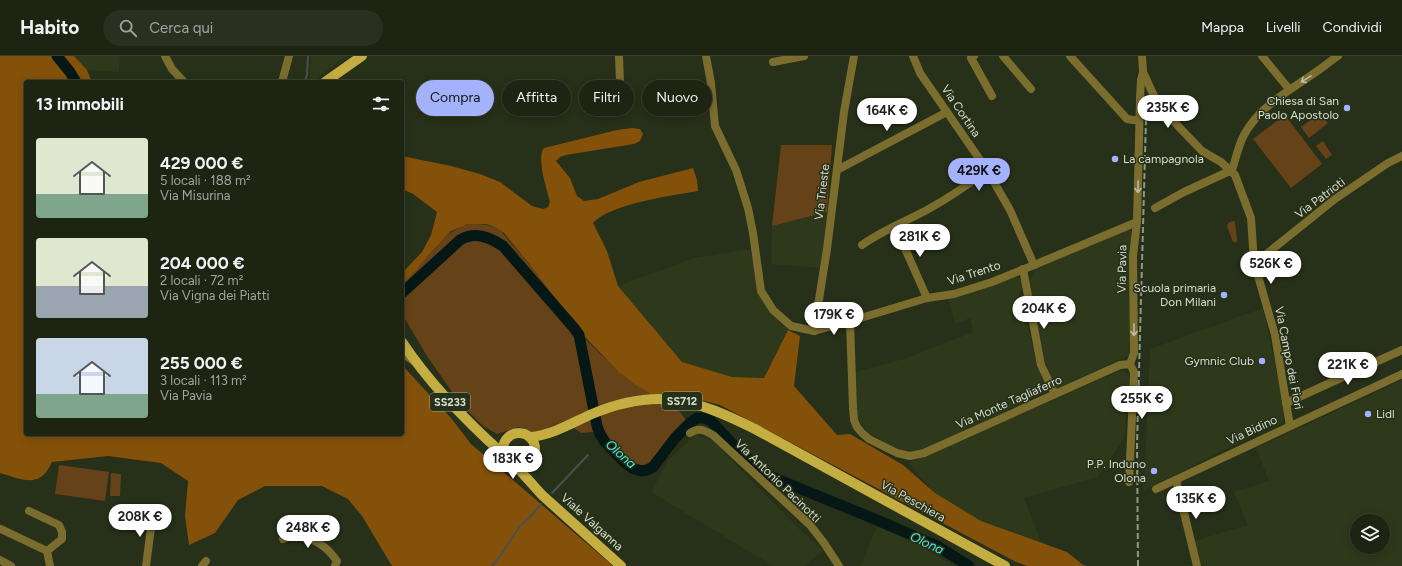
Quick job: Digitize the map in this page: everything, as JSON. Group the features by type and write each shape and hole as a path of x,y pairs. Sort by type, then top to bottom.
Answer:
{"main road":[{"path":"328,80 362,56"},
{"name":"SS233","path":"404,345 436,388 503,454"},
{"name":"Via Peschiera","path":"549,434 600,411 621,404 648,399 676,400 694,403 721,412 755,429 1005,566"},
{"path":"517,433 530,437 535,448 532,458 527,463 515,465 506,460 503,454 503,447 505,440 510,435 517,433"},
{"name":"SS712","path":"530,437 549,434"},
{"name":"SS712","path":"535,448 549,434"},
{"path":"487,439 494,441 505,440"},
{"path":"527,463 528,481"},
{"name":"Viale Valganna","path":"515,465 528,481 621,566"}],"street":[{"path":"165,56 172,69 182,80"},
{"path":"283,80 289,56"},
{"path":"619,56 620,80"},
{"path":"706,56 711,83 715,126 736,170 748,208 753,233 760,291 773,310 790,326 814,331"},
{"path":"773,62 804,56"},
{"name":"Via Trieste","path":"814,331 827,249 844,112 854,56"},
{"name":"Via Cortina","path":"913,56 920,73 988,172 1010,210 1034,265"},
{"path":"974,56 971,58 992,96"},
{"path":"1003,56 1031,89"},
{"path":"1070,56 1127,119 1139,120"},
{"name":"Via Pavia","path":"1129,482 1134,372 1130,364 1134,352 1133,256 1137,222 1141,80 1144,72 1142,56"},
{"path":"1262,56 1289,89"},
{"path":"1232,170 1238,148 1244,134 1259,115 1289,89 1338,56"},
{"path":"1144,72 1154,96 1178,126 1202,151 1232,170"},
{"path":"837,170 946,112"},
{"name":"Via Patrioti","path":"1254,262 1259,260 1335,200 1388,163 1402,156"},
{"path":"1155,208 1184,192 1232,170"},
{"name":"Via Campo dei Fiori","path":"1232,170 1251,218 1254,262 1275,335 1290,426"},
{"path":"862,245 871,238 959,192 988,172"},
{"name":"Via Trento","path":"814,331 927,298 954,294 992,282 1137,222"},
{"path":"895,226 927,298"},
{"path":"1023,269 1041,364 1055,394"},
{"name":"Via Monte Tagliaferro","path":"850,321 852,402 854,420 865,436 897,453 910,456 924,453 1120,365 1130,364"},
{"path":"1286,403 1402,350"},
{"path":"404,355 416,363"},
{"name":"Via Bidino","path":"1156,488 1402,374"},
{"name":"Via Antonio Pacinotti","path":"690,433 696,429 700,429 713,435 810,526 824,543 839,566"},
{"path":"1176,480 1197,566"},
{"path":"123,517 124,510 153,513 146,566"},
{"path":"29,511 59,525 62,532 62,539 46,551"},
{"path":"2,529 46,551 50,566"},
{"path":"284,539 297,534 318,542 330,550 337,561 335,566"},
{"path":"0,560 11,566"}],"shaded area":[{"path":"0,56 74,56 87,70 91,80 24,80 24,436 404,436 404,367 451,418 471,444 613,566 392,566 362,516 348,499 322,486 265,486 238,500 215,533 189,545 185,516 188,481 161,463 108,456 52,462 42,476 30,480 23,480 0,473"},
{"path":"74,56 120,56 119,72 87,70"},
{"path":"311,56 349,56 338,62 316,80 309,80"},
{"path":"1320,113 1328,123 1309,138 1301,127"},
{"path":"1285,115 1322,164 1291,188 1253,139"},
{"path":"632,128 640,129 643,134 640,141 634,144 566,155 560,157 556,161 570,178 577,196 584,201 598,199 639,182 693,168 697,180 698,191 627,205 602,216 593,223 607,251 618,286 682,362 732,377 764,378 788,330 800,336 794,386 837,435 850,434 903,465 935,493 981,521 1067,552 1083,565 1088,566 1027,566 1016,562 720,405 682,395 651,394 634,384 619,372 581,333 504,233 495,227 486,224 468,224 451,231 404,283 404,271 422,252 431,235 437,212 413,194 404,190 404,156 451,166 480,174 500,182 532,206 543,209 548,207 550,202 541,159 544,148 617,130"},
{"path":"1323,141 1332,155 1326,159 1316,146"},
{"path":"781,145 832,145 827,212 772,226"},
{"path":"827,212 821,268 771,264 772,226"},
{"path":"1233,221 1235,222 1237,241 1235,243 1233,242 1227,226 1228,223"},
{"path":"468,224 481,224 489,225 500,230 534,270 587,341 626,378 680,412 693,429 680,439 659,464 639,476 617,463 593,432 581,433 564,421 537,433 519,427 497,434 483,426 460,403 427,356 404,317 404,283 440,241 460,227"},
{"path":"1128,229 1132,232 1129,355 1056,389 1044,358 1034,310 1030,280 1035,269 1080,247 1092,246"},
{"path":"751,250 758,292 768,311 788,330 764,378 732,377 682,362 618,286 694,258"},
{"path":"1015,276 1021,279 1022,284 1022,291 1019,292 1023,323 1027,323 1038,366 1050,390 926,448 911,451 903,450 891,446 868,432 857,418 856,372 907,358 973,332 970,318 956,324 947,298"},
{"path":"1263,308 1285,410 1281,424 1268,428 1144,490 1150,349"},
{"path":"1122,370 1129,375 1125,437 1098,477 1024,498 1041,542 981,521 935,493 908,463"},
{"path":"1402,380 1402,566 1204,566 1201,563 1194,541 1248,525 1234,492 1269,481 1256,448"},
{"path":"695,435 712,440 797,527 823,551 804,566 773,566 651,492 668,460"},
{"path":"59,465 109,472 105,501 55,494"},
{"path":"111,473 121,474 120,496 110,496"},
{"path":"877,527 908,539 954,566 860,566"}],"waterway":[{"name":"Olona","path":"57,56 75,80"},
{"path":"306,80 308,56"},
{"name":"Olona","path":"404,291 460,240 471,236 482,236 492,240 503,246 579,335 597,426 600,434 605,442 623,461 632,468 641,471 653,467 675,438 691,422 697,418 704,418 711,421 740,452 767,475 937,546 969,566"},
{"path":"552,493 588,455"},
{"path":"492,566 520,526 541,504"}],"railway":[{"path":"1138,566 1137,444 1146,119"}],"place":[{"name":"Chiesa di San Paolo Apostolo","path":"1347,108"},
{"name":"La campagnola","path":"1115,159"},
{"name":"Scuola primaria Don Milani","path":"1224,295"},
{"name":"Gymnic Club","path":"1262,361"},
{"name":"Lidl","path":"1368,414"},
{"name":"P.P. Induno Olona","path":"1154,471"}]}
